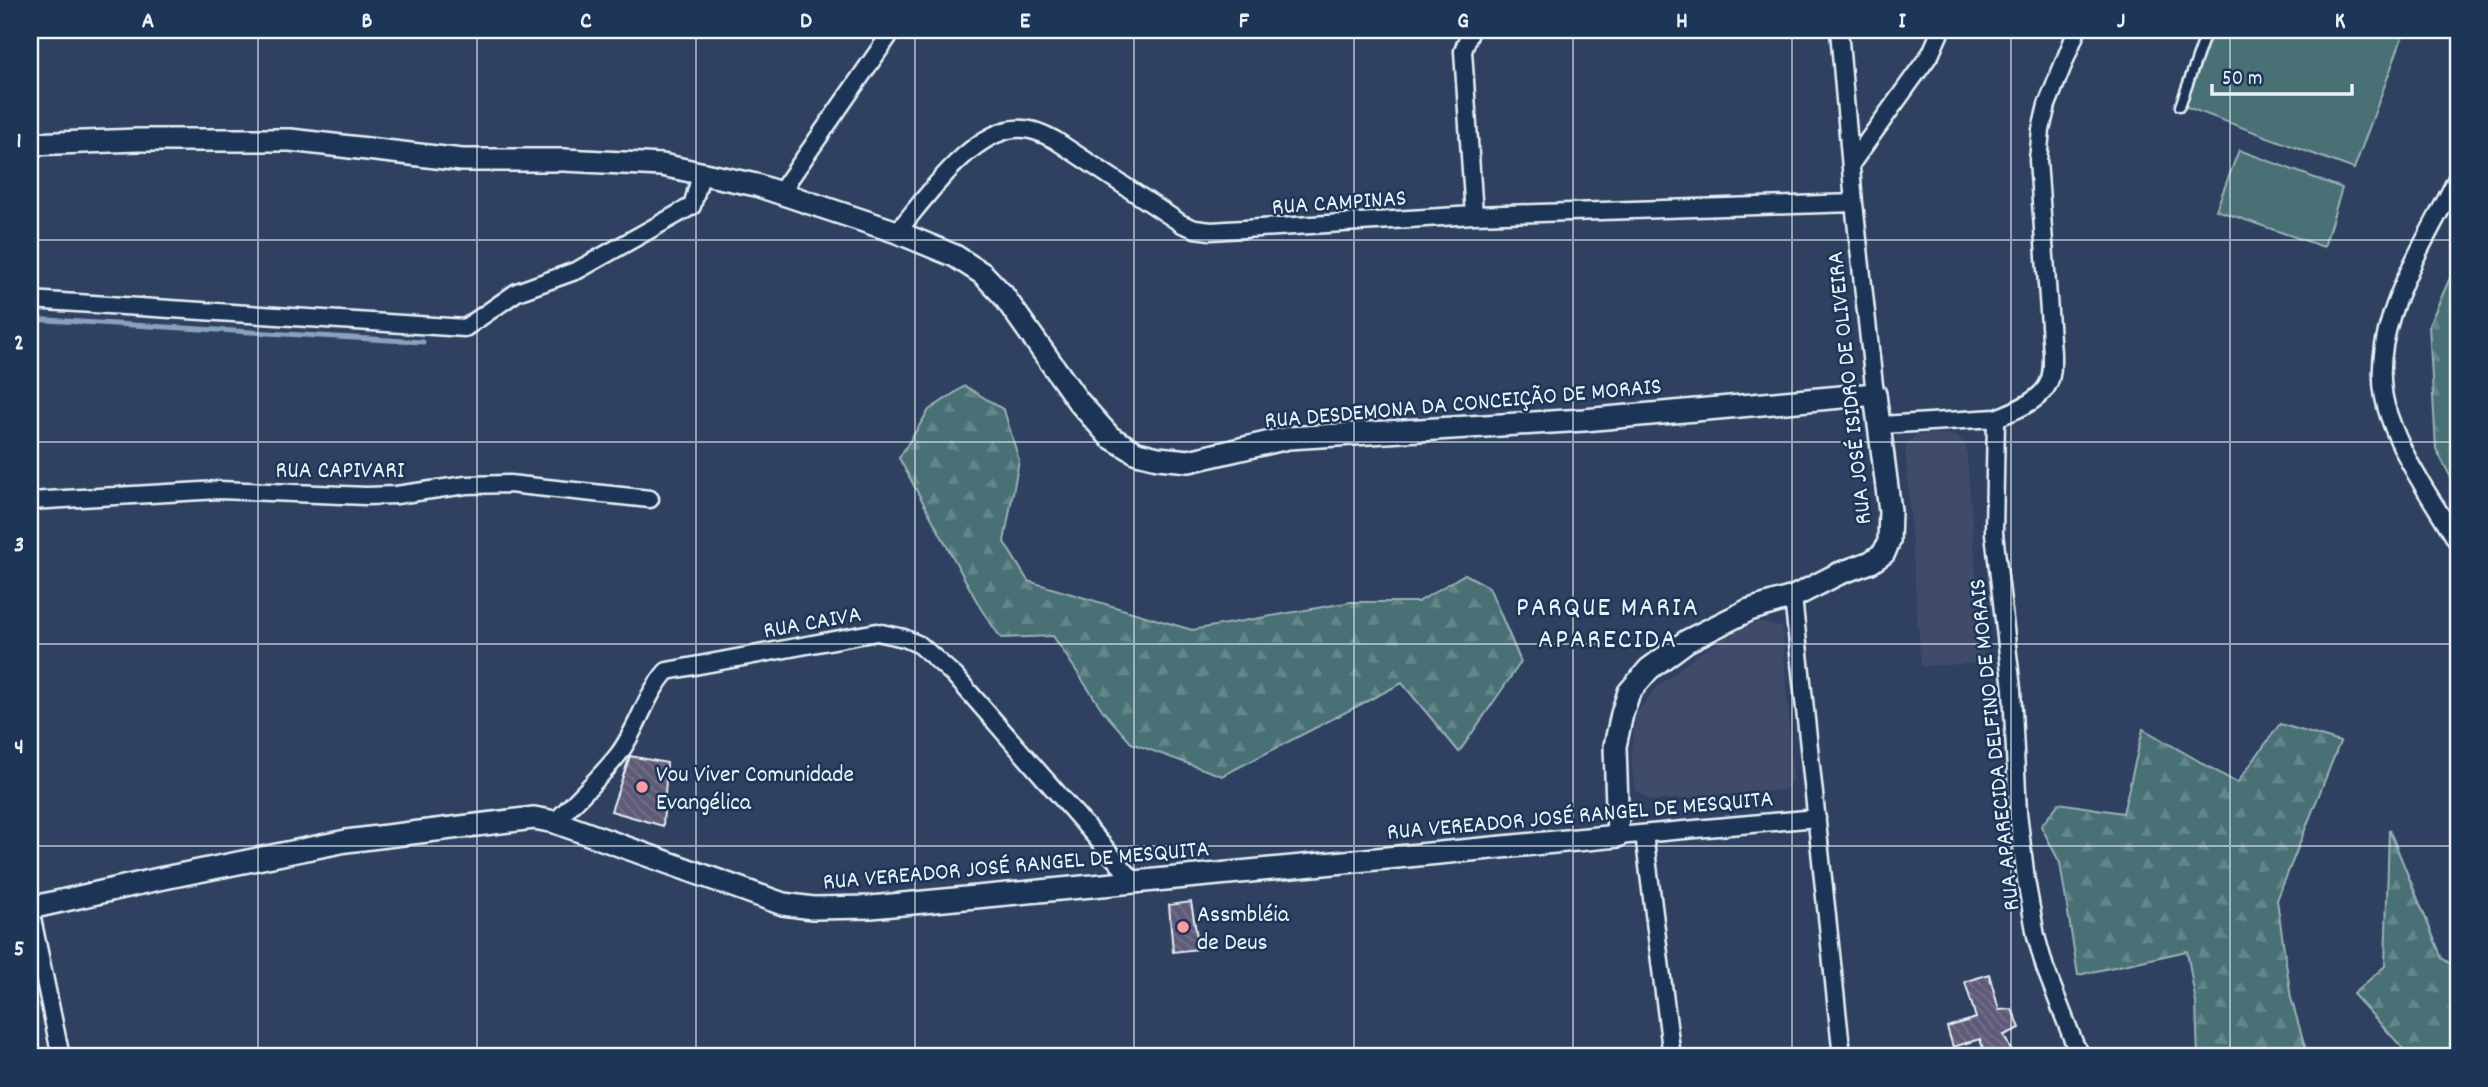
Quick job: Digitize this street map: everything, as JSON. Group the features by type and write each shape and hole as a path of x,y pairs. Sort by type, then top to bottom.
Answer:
{"street":[{"path":"780,193 893,30"},
{"path":"1471,30 1463,51 1474,215"},
{"name":"RUA JOSÉ ISIDRO DE OLIVEIRA","path":"1618,836 1615,746 1629,692 1649,669 1687,641 1749,610 1793,597 1838,574 1871,562 1884,553 1889,541 1890,510 1854,203 1839,30"},
{"path":"1851,164 1931,53 1941,30"},
{"path":"1881,425 1996,418 2013,412 2047,387 2052,371 2038,160 2047,105 2077,30"},
{"name":"RUA CAMPINAS","path":"897,232 957,162 978,145 1008,130 1024,128 1039,131 1055,140 1164,214 1195,229 1226,232 1474,215 1854,203"},
{"name":"RUA DESDEMONA DA CONCEIÇÃO DE MORAIS","path":"30,144 138,140 290,141 462,160 662,165 702,172 780,193 897,232 956,256 984,274 1003,295 1078,401 1111,437 1137,453 1158,458 1189,461 1288,438 1584,419 1875,394"},
{"path":"30,300 465,328 517,292 578,270 692,206 702,172"},
{"path":"2458,176 2393,308 2383,348 2382,382 2388,414 2400,444 2458,543"},
{"name":"RUA APARECIDA DELFINO DE MORAIS","path":"1996,418 1994,533 2012,689 2018,813 2026,880 2045,968 2082,1057"},
{"name":"RUA CAPIVARI","path":"30,500 219,489 396,495 466,485 509,484 650,499"},
{"path":"1793,597 1842,1057"},
{"name":"RUA CAIVA","path":"555,822 619,754 655,685 667,671 877,632 920,645 955,676 1134,881"},
{"name":"RUA VEREADOR JOSÉ RANGEL DE MESQUITA","path":"30,909 159,879 346,841 534,818 555,822 783,904 813,908 871,907 1817,818"},
{"path":"1644,834 1672,1057"},
{"path":"30,909 61,1057"}],"lane":[{"path":"2180,106 2207,30"}],"shaded area":[{"path":"1916,435 1957,436 1966,445 1983,663 1921,666 1905,445"},
{"path":"1759,622 1782,627 1793,779 1785,790 1652,801 1634,790 1631,750 1637,713 1657,687 1697,655 1737,630"}],"green space":[{"path":"2212,30 2405,30 2354,169 2184,106"},
{"path":"2239,150 2342,188 2324,247 2216,210"},
{"path":"2458,260 2458,491 2436,449 2429,325"},
{"path":"965,386 1004,410 1019,460 1004,542 1028,581 1192,630 1351,602 1418,602 1465,574 1489,587 1521,662 1459,752 1402,683 1222,776 1131,743 1103,711 1053,636 1001,638 981,609 899,458 929,410"},
{"path":"2280,724 2340,742 2277,900 2291,998 2308,1057 2198,1057 2196,1003 2187,951 2078,975 2060,863 2041,826 2059,803 2123,813 2143,729 2237,783"},
{"path":"2389,829 2442,958 2458,969 2458,1057 2411,1057 2353,994 2385,966"}],"building":[{"name":"Vou Viver Comunidade Evangélica","path":"630,756 667,763 663,826 611,811"},
{"name":"Assmbléia de Deus","path":"1191,902 1199,949 1173,952 1169,905"},
{"path":"1989,974 1999,1010 2012,1009 2020,1028 2004,1035 2014,1057 1986,1057 1980,1039 1953,1047 1947,1027 1976,1018 1965,982"}],"waterway":[{"path":"30,319 423,342"}],"place":[{"name":"Vou Viver Comunidade Evangélica","path":"642,787"},
{"name":"Assmbléia de Deus","path":"1183,927"}],"district":[{"name":"PARQUE MARIA APARECIDA","path":"1608,621"}]}
